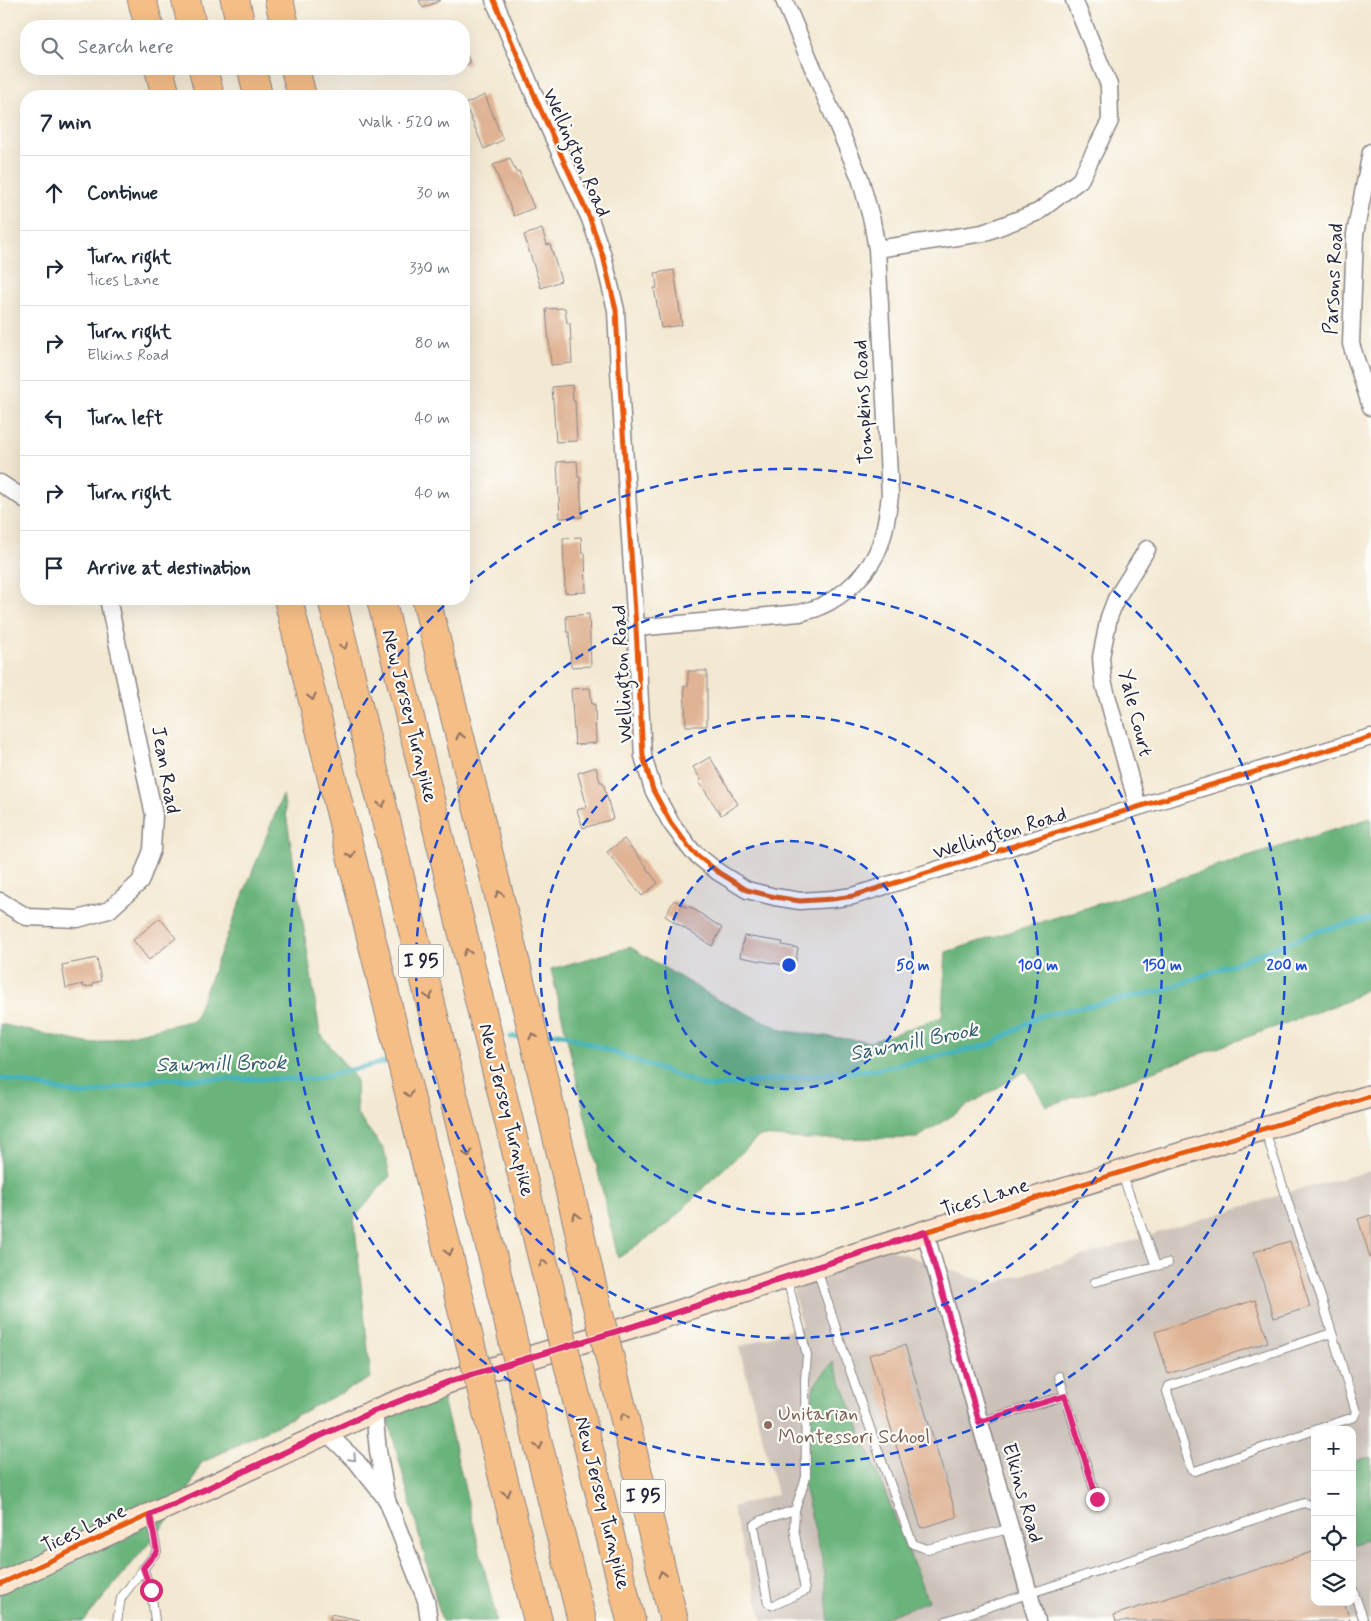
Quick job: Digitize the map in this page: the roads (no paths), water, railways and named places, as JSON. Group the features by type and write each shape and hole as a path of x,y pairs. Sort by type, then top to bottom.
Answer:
{"highway":[{"path":"142,0 147,20"},
{"path":"186,0 191,20"},
{"path":"235,0 240,20"},
{"path":"278,0 283,20"},
{"path":"161,75 164,90"},
{"path":"205,75 208,90"},
{"path":"253,75 257,90"},
{"path":"297,75 301,90"},
{"name":"I 95","path":"289,605 538,1621"},
{"name":"I 95","path":"333,605 582,1621"},
{"name":"New Jersey Turnpike","path":"382,605 631,1621"},
{"name":"New Jersey Turnpike","path":"427,605 674,1621"}],"street":[{"name":"Wellington Road","path":"494,0 590,219 603,256 616,310 643,756 653,790 671,823 692,851 718,872 748,890 800,901 853,896 1371,736"},
{"name":"Tompkins Road","path":"636,628 800,613 818,608 842,593 871,564 880,546 887,521 890,495 877,248 872,221 860,178 784,0"},
{"path":"877,248 983,233 1038,212 1080,180 1110,121 1109,85 1074,0"},
{"name":"Parsons Road","path":"1371,152 1355,234 1351,344 1371,407"},
{"path":"0,483 20,496"},
{"name":"Yale Court","path":"1138,807 1103,681 1101,657 1108,618 1116,599 1146,548"},
{"name":"Jean Road","path":"0,901 27,917 78,919 109,910 140,882 152,850 154,814 109,605"},
{"name":"Tices Lane","path":"0,1584 374,1411 448,1382 631,1327 925,1232 1371,1096"},
{"name":"Elkins Road","path":"925,1232 1037,1621"},
{"path":"374,1411 378,1451 387,1500 426,1600 429,1621"},
{"path":"328,1433 356,1461 387,1500"}],"lane":[{"path":"1264,1129 1332,1333 1356,1412 1354,1417 1327,1426"},
{"path":"1122,1173 1156,1266"},
{"path":"1095,1282 1168,1263"},
{"path":"816,1267 880,1459 913,1544 927,1549 1009,1529"},
{"path":"786,1277 807,1355 805,1380 806,1477 795,1510 794,1528 805,1591 774,1605 768,1603 754,1526 762,1520 795,1510"},
{"path":"1311,1431 1195,1471 1191,1469 1167,1391 1169,1386 1332,1333"},
{"path":"1060,1376 1097,1499"},
{"path":"979,1422 1065,1396"},
{"path":"946,1621 1030,1595 1304,1503 1311,1506"},
{"path":"117,1621 121,1598 157,1551 150,1515"},
{"path":"143,1568 151,1590 155,1621"},
{"path":"1356,1598 1364,1621"}],"waterway":[{"name":"Sawmill Brook","path":"542,1035 560,1033 708,1087 878,1069 990,1045 1040,1016 1165,990 1319,931 1371,919"},
{"name":"Sawmill Brook","path":"511,1037 526,1036"},
{"name":"Sawmill Brook","path":"0,1078 84,1095 159,1079 314,1079 393,1060"}],"place":[{"name":"Unitarian Montessori School","path":"768,1425"}]}
